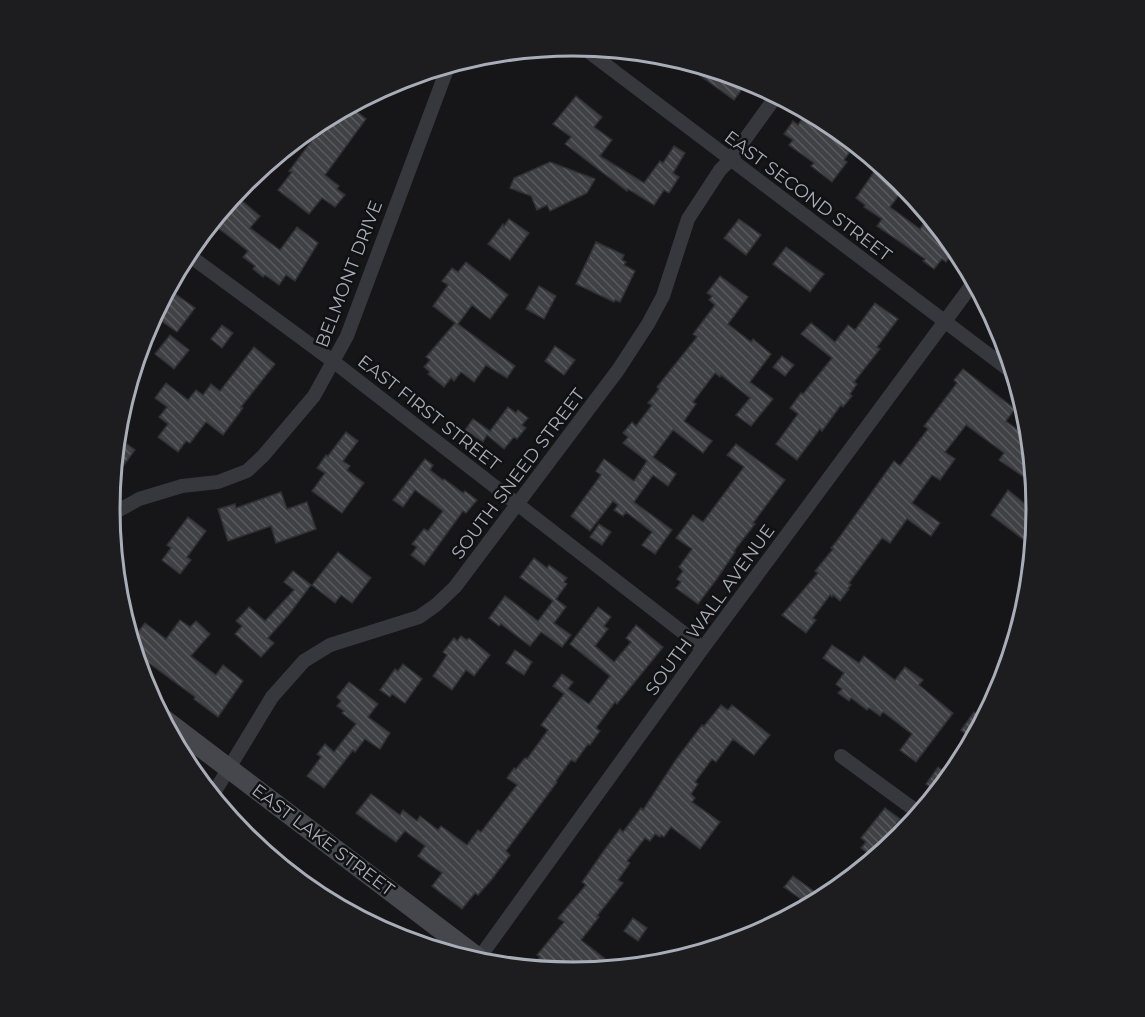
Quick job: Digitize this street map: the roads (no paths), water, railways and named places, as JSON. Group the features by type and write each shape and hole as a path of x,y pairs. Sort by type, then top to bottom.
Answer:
{"street":[{"name":"EAST SECOND STREET","path":"594,56 1001,364"},
{"name":"BELMONT DRIVE","path":"120,510 139,499 182,486 218,482 247,471 263,456 314,396 347,336 444,75"},
{"name":"SOUTH SNEED STREET","path":"217,789 272,697 304,662 330,645 419,617 455,587 618,370 663,296 688,219 720,170 730,160 772,102"},
{"name":"EAST FIRST STREET","path":"195,259 334,362 704,648"},
{"name":"SOUTH WALL AVENUE","path":"486,953 704,648 969,289"},
{"name":"EAST LAKE STREET","path":"177,729 463,948"},
{"path":"841,756 912,808"}]}
